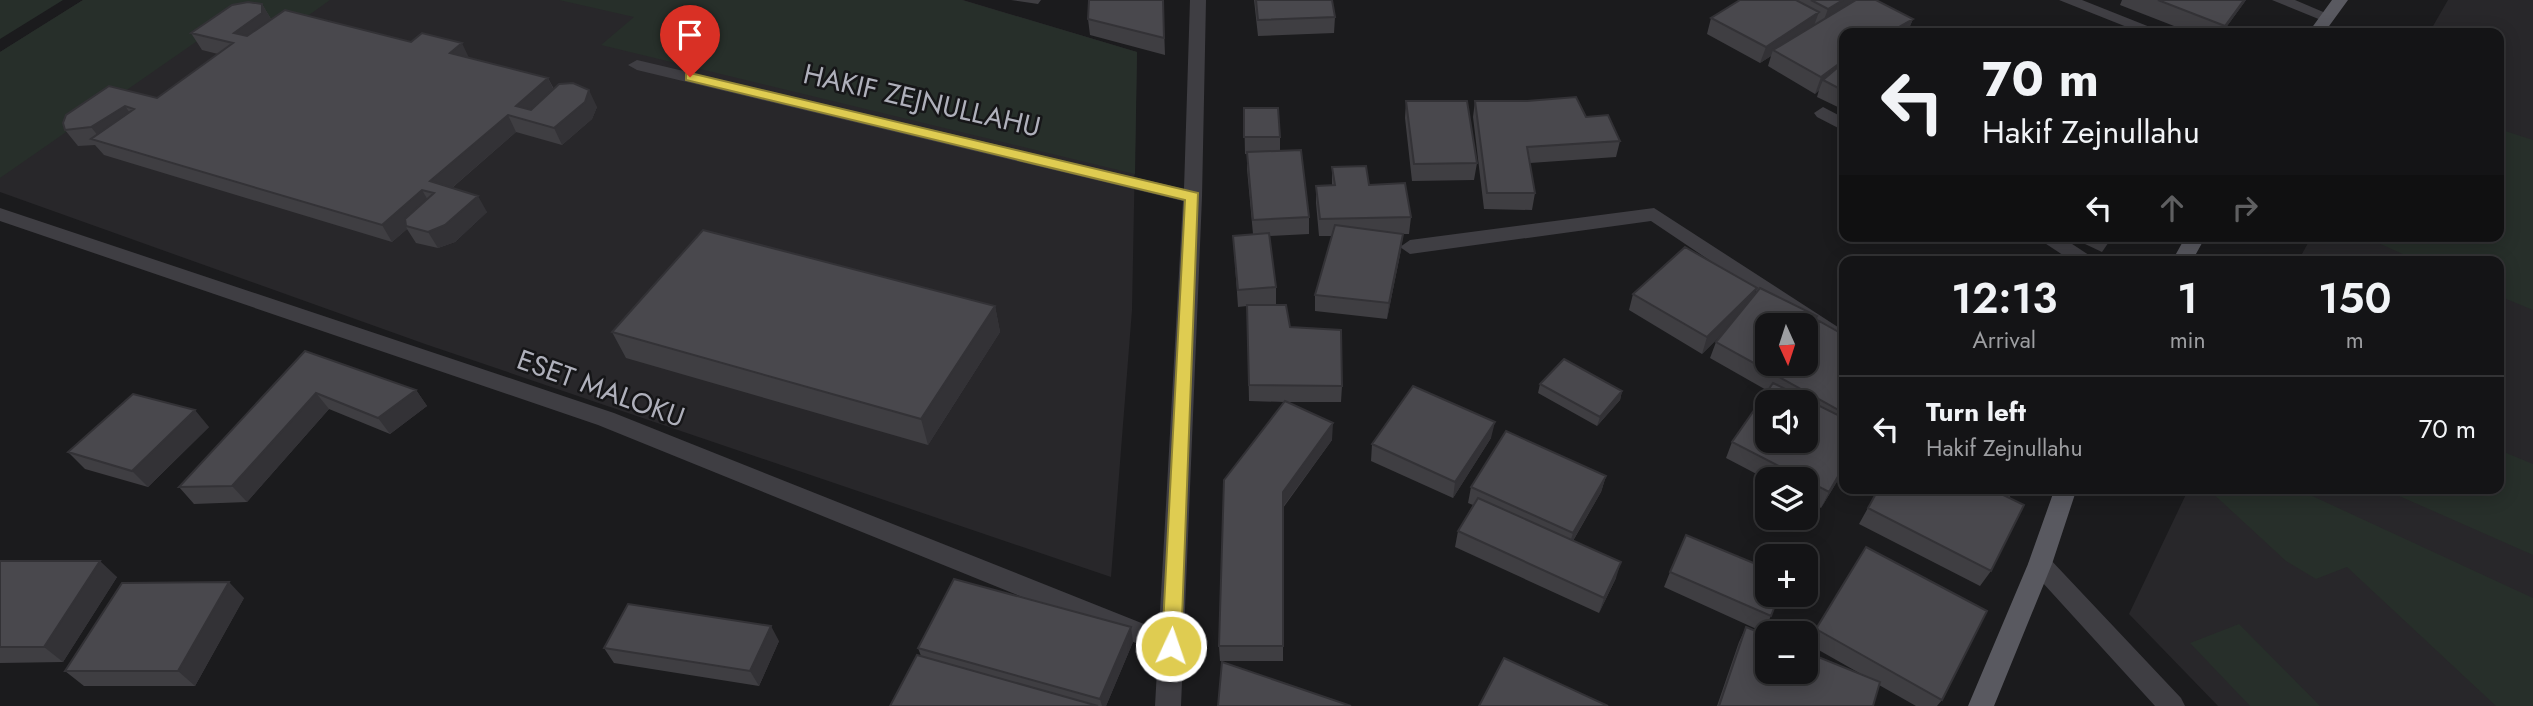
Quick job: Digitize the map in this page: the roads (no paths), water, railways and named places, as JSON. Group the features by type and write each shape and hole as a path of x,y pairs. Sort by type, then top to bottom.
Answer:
{"main road":[{"path":"2319,28 2340,0"},
{"path":"1981,706 2040,564 2064,494"}],"street":[{"path":"1168,706 1193,197 1198,0"},
{"path":"2067,0 2143,28"},
{"path":"2280,0 2327,17"},
{"name":"HAKIF ZEJNULLAHU","path":"637,65 1193,197"},
{"path":"1823,113 1839,122"},
{"name":"ESET MALOKU","path":"0,214 606,419 1171,646"},
{"path":"1410,247 1654,214 1839,338"},
{"path":"2055,242 2079,256"},
{"path":"2040,564 2172,706"}]}
